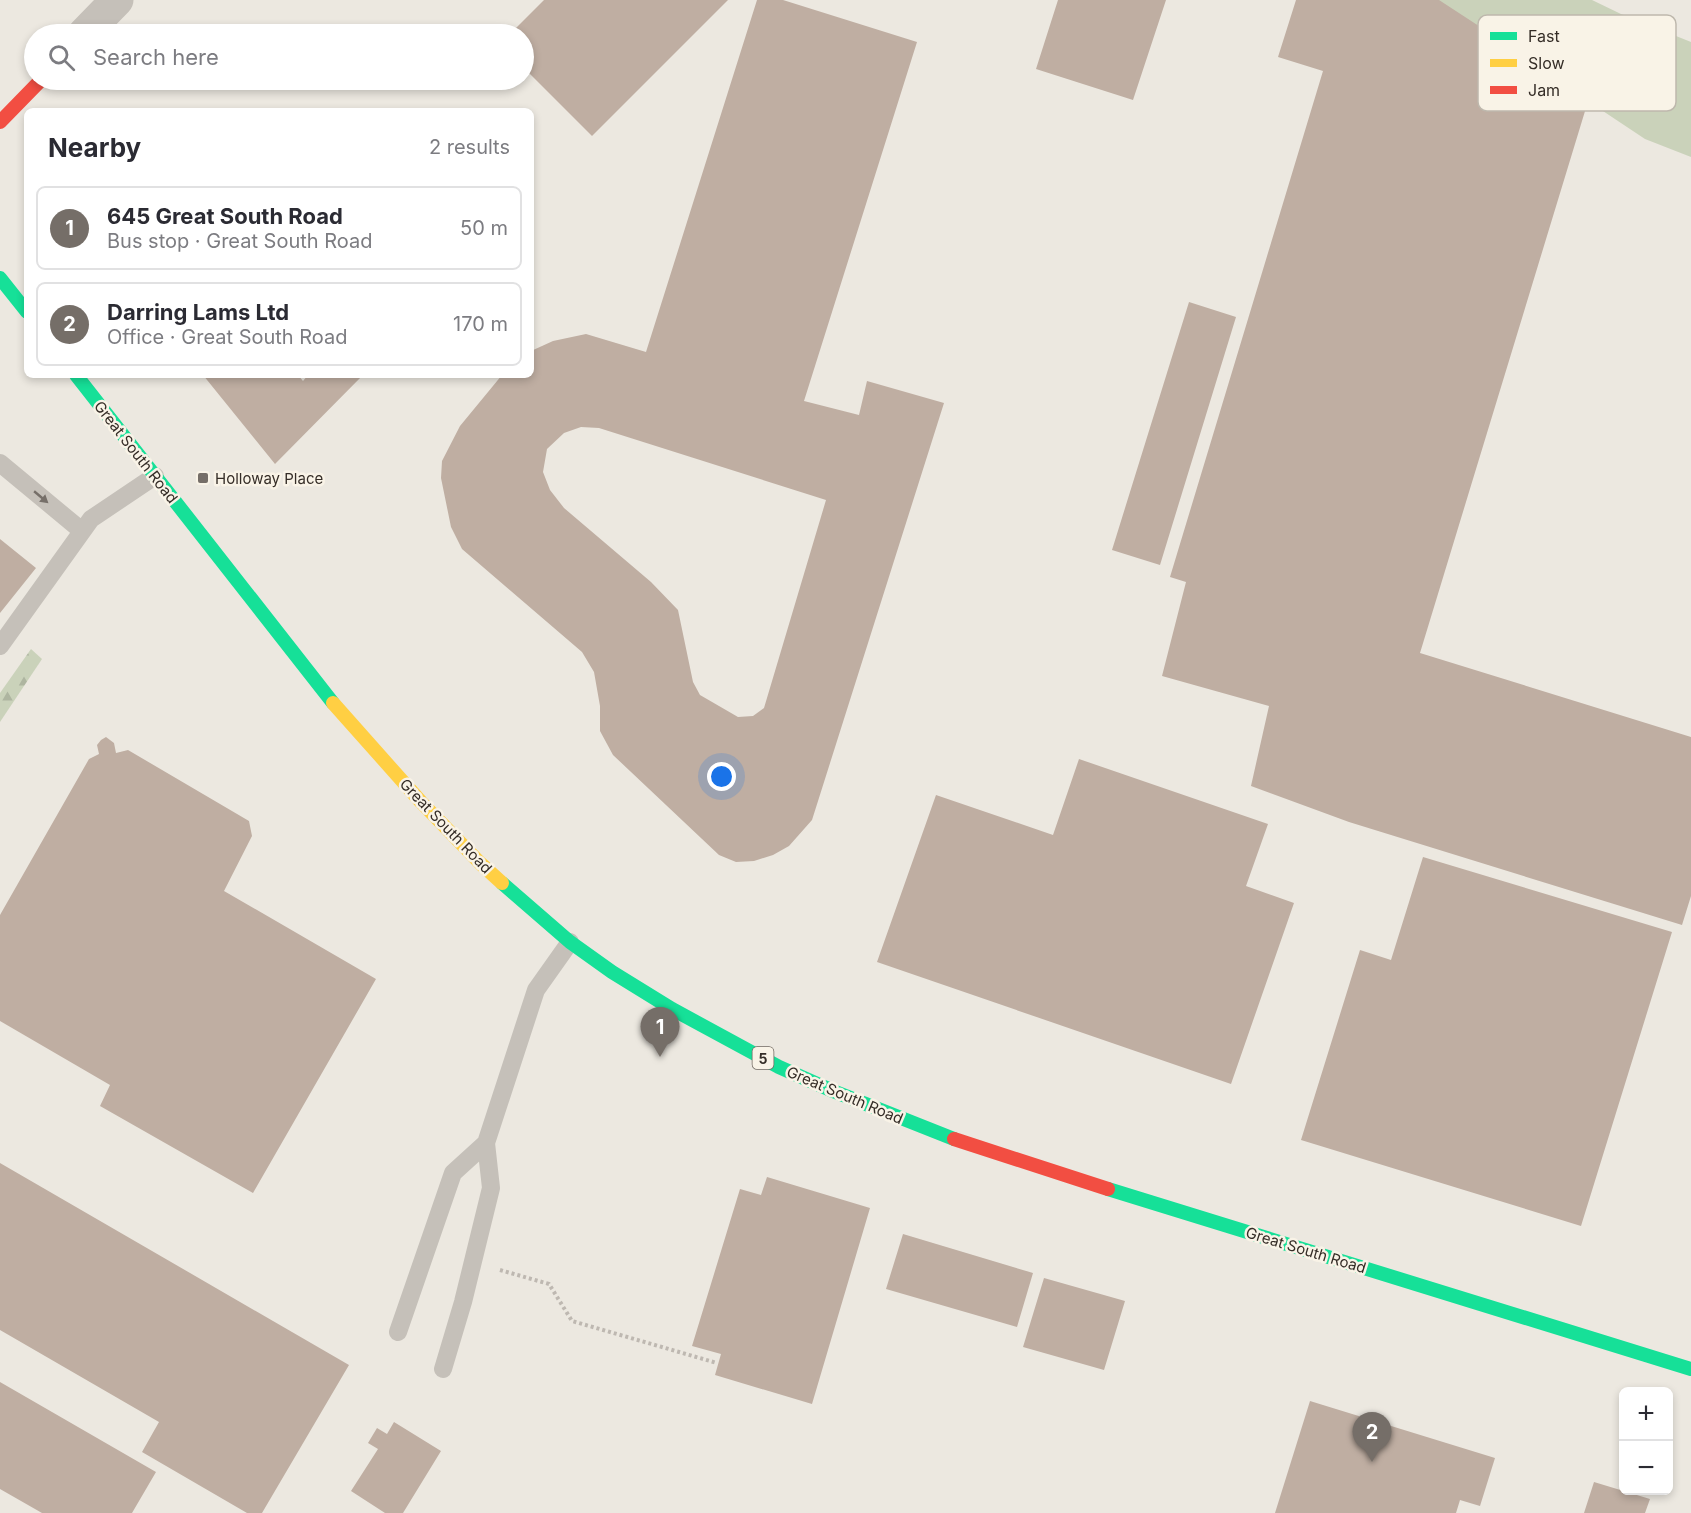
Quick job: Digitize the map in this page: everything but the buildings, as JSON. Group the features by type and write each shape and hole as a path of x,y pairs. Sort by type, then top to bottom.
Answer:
{"main road":[{"path":"0,122 31,90"},
{"path":"0,278 24,308"},
{"name":"Great South Road","path":"78,378 337,708 422,802 480,863 570,942 612,972 672,1009 779,1067 944,1136 1050,1171 1691,1369"}],"street":[{"path":"94,24 117,0"}],"lane":[{"path":"0,463 82,531"},
{"path":"0,646 91,519 155,476"},
{"path":"443,1369 463,1302 491,1188 486,1143 536,990 570,942"},
{"path":"398,1332 453,1173 486,1143"}],"path":[{"path":"495,1268 549,1284 572,1321 717,1363"}],"green space":[{"path":"1436,0 1592,0 1624,15 1478,15 1478,28"},
{"path":"1676,36 1691,42 1691,157 1645,139 1603,111 1676,111"},
{"path":"31,649 42,659 0,722 0,693"}],"traffic: fast":[{"path":"0,278 24,308"},
{"path":"78,378 333,703"},
{"path":"502,883 570,942 612,972 672,1009 779,1067 954,1139"},
{"path":"1108,1189 1691,1369"}],"traffic: slow":[{"path":"333,703 421,802 502,883"}],"traffic: jam":[{"path":"0,122 31,90"},
{"path":"954,1139 1108,1189"}],"place":[{"name":"Holloway Place","path":"203,478"},
{"name":"645 Great South Road","path":"660,1057"},
{"name":"Darring Lams Ltd","path":"1372,1462"}]}
